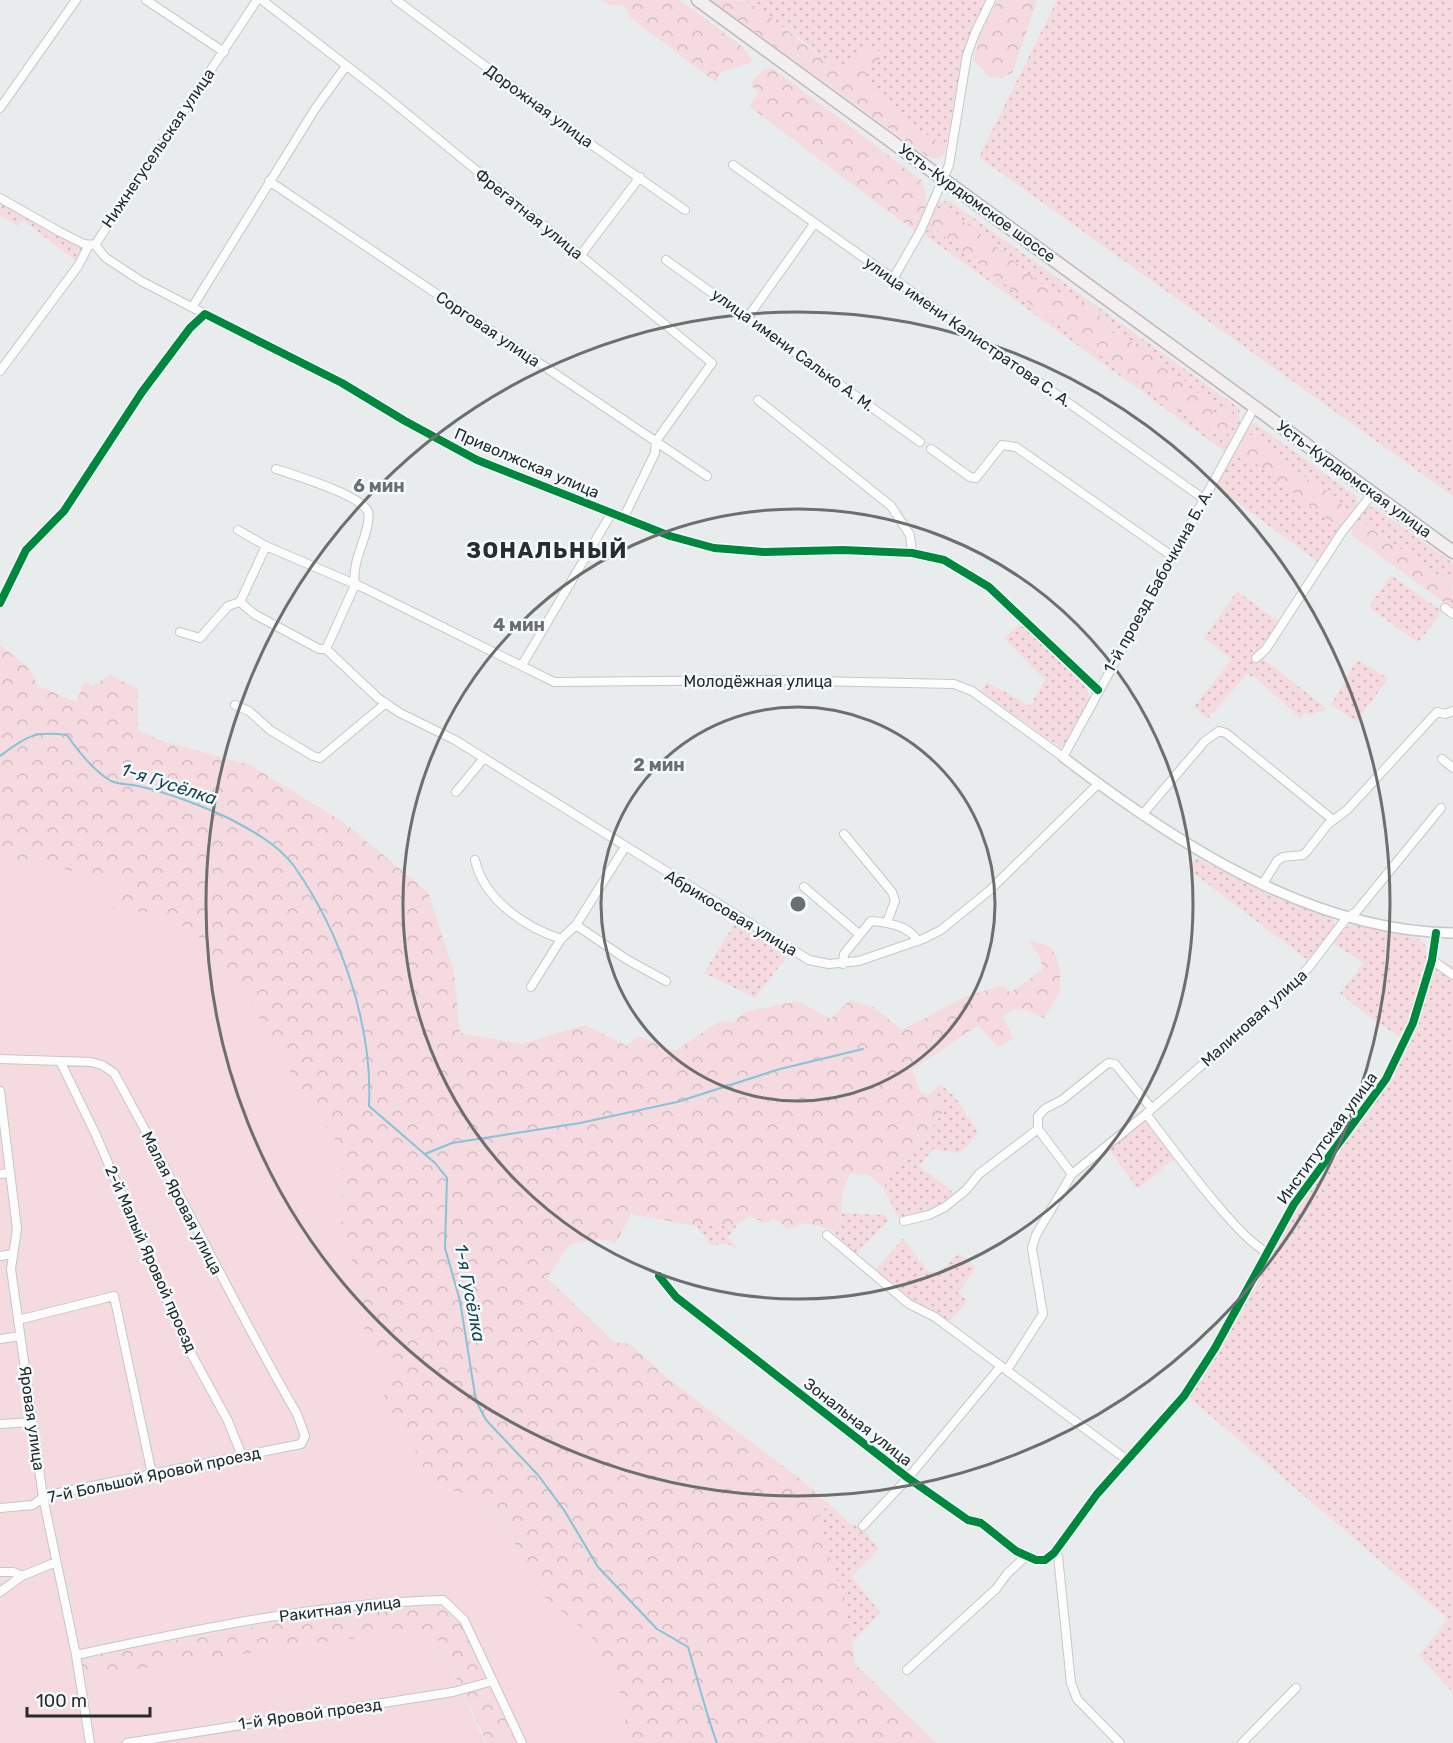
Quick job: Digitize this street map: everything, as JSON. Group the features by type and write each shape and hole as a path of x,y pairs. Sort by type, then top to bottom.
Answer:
{"main road":[{"name":"Усть-Курдюмское шоссе","path":"698,0 1255,406"},
{"name":"Усть-Курдюмская улица","path":"1255,406 1453,552"}],"street":[{"path":"0,108 76,0"},
{"name":"Нижнегусельская улица","path":"147,0 224,52"},
{"name":"Нижнегусельская улица","path":"0,371 78,266 257,0"},
{"name":"Фрегатная улица","path":"262,0 712,363 656,441"},
{"name":"Дорожная улица","path":"396,0 589,143 684,210"},
{"path":"893,279 921,230 936,190 944,179 950,159 967,55 991,0"},
{"path":"193,306 269,181 315,109 346,66"},
{"name":"улица имени Калистратова С. А.","path":"733,165 1204,499"},
{"path":"580,256 640,177"},
{"name":"Сорговая улица","path":"269,181 706,476"},
{"name":"Приволжская улица","path":"0,198 60,232 92,245 106,258 141,281 342,382 405,421 477,460 611,514 669,536 714,548 764,552 843,550 912,553 944,560 972,575 1098,690"},
{"path":"748,317 814,224"},
{"name":"улица имени Салько А. М.","path":"666,260 920,442"},
{"path":"0,603 26,550 64,511 142,392 190,328 205,314"},
{"path":"758,400 891,506 910,535 912,553"},
{"name":"1-й проезд Бабочкина Б. А.","path":"1063,757 1255,406"},
{"path":"624,518 655,453 656,441"},
{"path":"931,449 970,477 976,478 1002,445 1016,447 1172,556"},
{"path":"276,468 330,487 364,505 369,513 353,575 355,585 326,650"},
{"path":"1256,658 1266,649 1342,532 1373,493"},
{"path":"522,665 611,514"},
{"name":"Молодёжная улица","path":"238,530 266,546 355,585 522,665 543,678 564,683 765,680 954,684 972,691 1142,815 1201,852 1262,885 1347,917 1436,933 1453,933"},
{"path":"180,632 201,638 228,606 240,602 266,546"},
{"name":"Абрикосовая улица","path":"240,602 254,614 319,649 326,650 386,703 484,758 809,960 843,964 918,941 941,930 963,914 1098,784"},
{"path":"1445,608 1453,614"},
{"path":"235,705 249,711 287,740 320,758 386,703"},
{"path":"1262,885 1277,861 1283,857 1303,855 1332,819 1347,810 1437,712 1445,714 1453,711"},
{"path":"1142,815 1205,741 1219,731 1226,733 1332,819"},
{"path":"456,792 484,758"},
{"path":"1442,759 1453,768"},
{"path":"1347,917 1356,912 1441,808"},
{"path":"844,834 892,892 896,901 887,922"},
{"path":"531,987 561,939 576,925 625,847"},
{"path":"475,860 479,878 487,889 518,918 561,939"},
{"path":"804,887 859,934"},
{"name":"Малиновая улица","path":"863,1526 1004,1368 1043,1314 1032,1248 1036,1236 1072,1174 1149,1111 1282,995 1309,967 1347,917"},
{"path":"843,964 844,954 871,921 887,922 914,934 918,941"},
{"path":"576,925 626,960 666,981"},
{"name":"Институтская улица","path":"1054,1553 1097,1494 1184,1396 1215,1348 1294,1204 1386,1079 1413,1023 1432,960 1436,933"},
{"path":"1432,960 1453,975"},
{"name":"Малая Яровая улица","path":"0,1059 102,1065 114,1074 168,1172 223,1283 297,1414 305,1436"},
{"name":"2-й Малый Яровой проезд","path":"60,1061 96,1135 186,1344 228,1421 242,1456"},
{"path":"1072,1174 1038,1129 1038,1116 1108,1063 1114,1064 1219,1205 1255,1246 1266,1252"},
{"name":"Яровая улица","path":"0,1091 17,1229 11,1269 20,1336 43,1497 76,1655 90,1743"},
{"path":"904,1221 929,1215 945,1207 966,1190 979,1174 1038,1129"},
{"path":"0,1174 10,1173"},
{"path":"827,1235 909,1304 935,1317 1127,1460"},
{"path":"0,1256 13,1254"},
{"name":"Зональная улица","path":"658,1276 676,1297 908,1478 968,1520 981,1523 1016,1551 1026,1556"},
{"path":"18,1320 114,1296 152,1474"},
{"path":"0,1339 20,1336"},
{"path":"0,1424 32,1422"},
{"name":"7-й Большой Яровой проезд","path":"0,1508 33,1505 43,1497 301,1444 305,1436"},
{"path":"907,1670 996,1589 1006,1574 1026,1556 1045,1560 1054,1553 1058,1557 1071,1683 1077,1699 1120,1743"},
{"path":"0,1592 22,1576 56,1562"},
{"path":"0,1572 12,1572 22,1576"},
{"name":"Ракитная улица","path":"76,1655 202,1628 314,1609 388,1601 443,1600 464,1620 522,1743"},
{"name":"1-й Яровой проезд","path":"127,1743 453,1692 493,1682"},
{"path":"1242,1743 1296,1688"}],"green space":[{"path":"602,0 680,0 743,47 752,59 750,63 721,72 716,82 631,18 625,6 608,4"},
{"path":"711,0 744,1 770,17 820,55 847,67 871,46 885,54 860,78 917,130 942,143 945,153 939,159 928,157"},
{"path":"742,0 986,0 963,53 945,153 942,143 917,130 860,78 885,54 847,67 831,63 797,36"},
{"path":"998,0 1037,0 1013,72 1002,78 990,77 973,60 980,34"},
{"path":"1057,0 1453,0 1453,496 979,157"},
{"path":"765,68 774,69 921,180 926,200 916,232 749,106 759,93 751,85 752,81"},
{"path":"950,201 1239,408 1240,423 1224,451 925,235 938,203"},
{"path":"0,202 84,249 77,262 23,220 17,226 0,215"},
{"path":"945,209 976,230 1041,284 1096,311 1113,333 1137,345 1176,374 1186,382 1189,391 1206,397 1213,413 1217,415 1232,407 1235,416 1226,437 1220,437 1113,364 1008,287 940,233 932,225 932,218"},
{"path":"1255,423 1357,497 1357,507 1351,514 1331,493 1315,485 1252,435 1242,437 1249,426"},
{"path":"1252,435 1315,485 1331,493 1351,514 1342,525 1334,525 1237,449 1242,437"},
{"path":"1238,444 1238,449 1334,525 1342,525 1318,562 1215,486"},
{"path":"1367,507 1374,507 1453,563 1453,592 1452,580 1443,575 1436,578 1418,564 1412,550 1405,552 1355,519"},
{"path":"1355,519 1405,552 1412,550 1418,564 1435,578 1443,575 1452,580 1453,609 1353,536 1350,525"},
{"path":"1391,575 1442,611 1418,643 1369,607"},
{"path":"1237,591 1279,622 1256,653 1327,709 1309,715 1304,713 1301,719 1257,679 1247,674 1208,718 1194,707 1232,659 1204,638"},
{"path":"1020,624 1087,688 1090,702 1064,745 1060,747 981,691 987,682 1030,706 1045,680 1004,638"},
{"path":"0,645 30,669 38,686 76,702 85,681 92,686 110,675 138,689 138,730 162,741 250,765 343,822 428,892 454,972 460,1033 522,1044 585,1025 627,1046 639,1036 675,1051 720,1021 733,1023 745,1012 798,1001 831,1019 850,1000 873,1007 902,1030 967,996 1004,985 1010,993 1042,970 1041,959 1029,940 1049,946 1056,955 1060,971 1060,992 1044,1018 1029,1011 1014,1009 1003,1016 1013,1039 998,1047 978,1025 912,1070 921,1093 937,1097 943,1112 883,1187 869,1175 850,1173 843,1191 840,1223 831,1229 805,1223 788,1229 773,1218 766,1223 749,1216 737,1225 696,1226 631,1214 616,1243 600,1239 569,1245 547,1278 614,1342 630,1344 671,1381 799,1478 829,1504 817,1517 845,1608 855,1664 936,1743 630,1743 618,1686 591,1636 543,1596 520,1560 508,1525 477,1497 432,1485 409,1437 381,1402 398,1360 365,1346 361,1283 341,1233 342,1151 289,1071 245,994 159,914 112,909 126,882 28,862 0,864"},
{"path":"1357,660 1388,678 1357,722 1331,705"},
{"path":"1197,858 1270,895 1333,918 1335,928 1309,961 1187,868"},
{"path":"28,862 127,882 112,909 159,914 194,931 245,994 289,1071 342,1151 341,1233 361,1283 365,1346 398,1360 381,1402 409,1437 432,1485 477,1497 508,1526 520,1560 543,1596 591,1636 618,1686 630,1743 516,1743 462,1623 452,1613 433,1606 313,1617 80,1656 84,1677 422,1629 437,1638 485,1743 0,1743 0,864"},
{"path":"735,923 788,955 755,998 704,973"},
{"path":"1355,924 1418,938 1425,945 1427,960 1403,1039 1368,1016 1340,993 1364,963 1331,942 1342,929"},
{"path":"1437,959 1453,966 1453,1693 1419,1655 1448,1619 1189,1397 1220,1351 1300,1201 1389,1083 1420,1020"},
{"path":"940,1084 955,1097 978,1132 969,1145 959,1153 933,1149 919,1166 955,1194 927,1212 898,1217 883,1187 943,1113 937,1097 929,1095"},
{"path":"1146,1121 1177,1156 1138,1189 1108,1148"},
{"path":"842,1213 885,1215 889,1220 855,1254 831,1229 840,1223"},
{"path":"737,1225 728,1238 738,1248 727,1244 711,1245 696,1226"},
{"path":"903,1239 928,1271 938,1274 959,1253 976,1268 958,1293 968,1301 948,1322 911,1301 875,1270"},
{"path":"829,1504 849,1523 863,1529 879,1549 852,1576 880,1613 853,1642 817,1517"},
{"path":"433,1606 452,1613 462,1623 516,1743 487,1743 437,1638 422,1629 84,1677 80,1656 314,1617"}],"waterway":[{"name":"1-я Гусёлка","path":"0,756 31,736 67,735 98,772 111,781 163,793 224,816 271,844 294,866 326,920 351,981 366,1044 369,1106 435,1163 447,1178 445,1248 460,1301 476,1401 486,1420 538,1475 564,1510 598,1567 657,1629 688,1647 717,1743"},
{"path":"425,1154 452,1143 580,1123 677,1102 780,1069 863,1049"}],"cycle path":[{"path":"0,603 26,550 64,511 142,392 190,328 205,314 342,383 477,460 670,536 714,548 764,552 843,550 912,553 944,560 989,587 1098,690"},
{"path":"659,1276 676,1297 908,1478 968,1520 981,1523 1016,1551 1036,1560 1045,1560 1054,1553 1097,1494 1184,1396 1215,1348 1294,1204 1386,1079 1413,1023 1432,960 1436,933"}],"district":[{"name":"ЗОНАЛЬНЫЙ","path":"547,550"}]}
